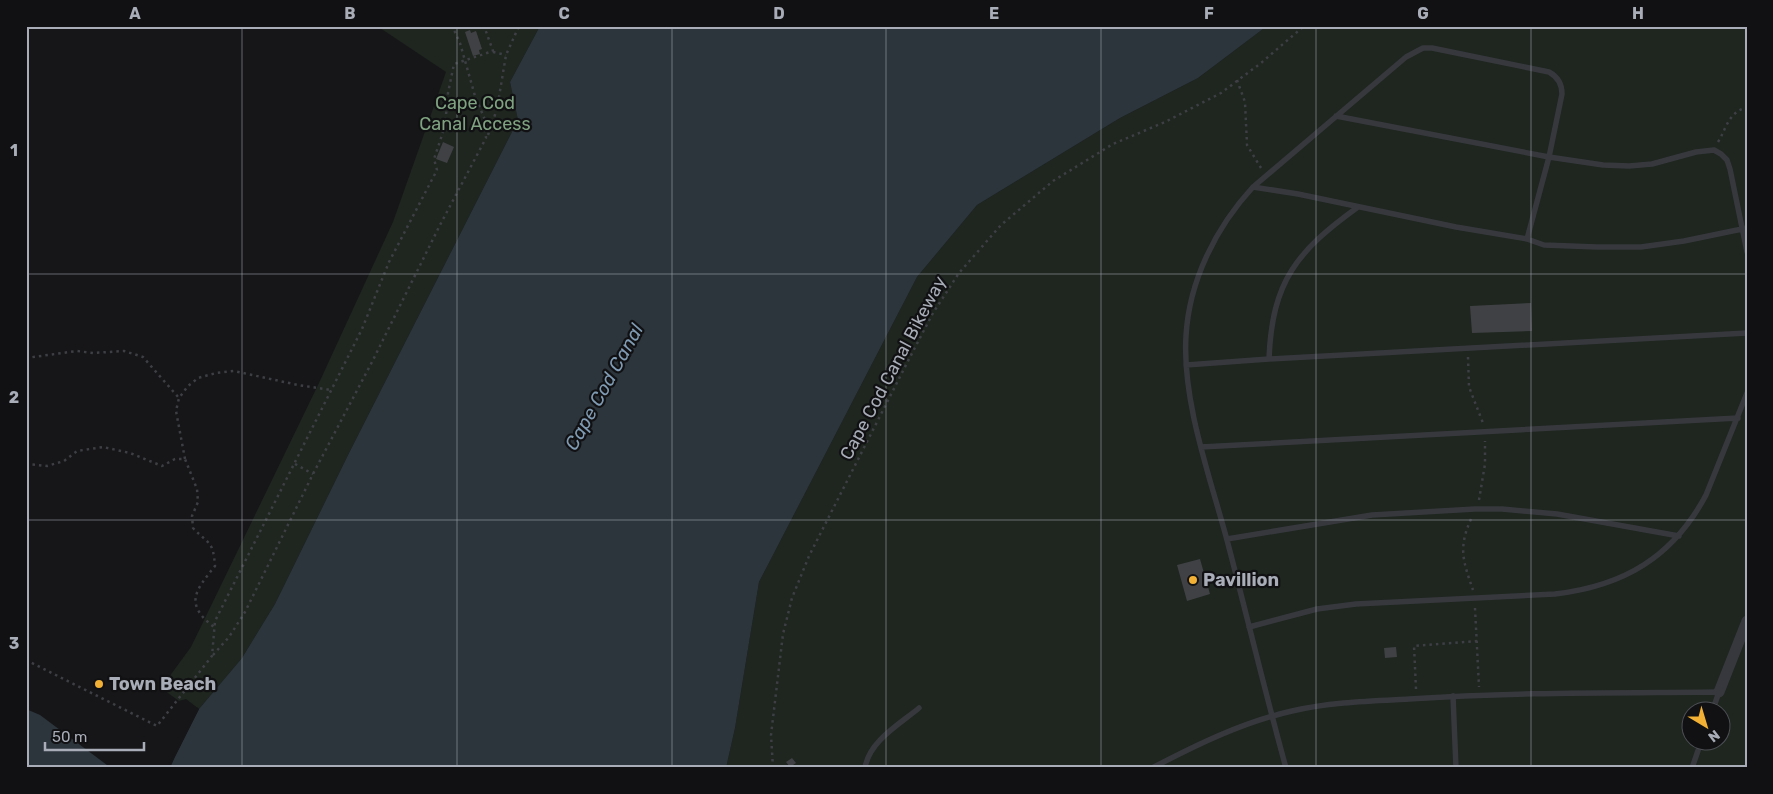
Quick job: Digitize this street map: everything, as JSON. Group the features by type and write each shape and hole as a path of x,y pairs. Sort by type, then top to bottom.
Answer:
{"street":[{"path":"1719,692 1747,621"}],"lane":[{"path":"1286,768 1201,446 1187,379 1188,322 1196,283 1208,252 1234,209 1253,187 1414,52 1423,48 1442,50 1549,72 1554,75 1562,87 1549,157 1527,239"},
{"path":"1336,116 1549,157 1603,165 1629,166 1663,162 1696,152 1714,150 1727,160 1730,169 1745,229 1747,252"},
{"path":"1253,187 1527,239 1544,245 1626,248 1669,244 1745,229"},
{"path":"1269,359 1272,317 1278,297 1287,278 1312,244 1358,207"},
{"path":"1186,365 1747,333"},
{"path":"1249,627 1317,609 1356,604 1574,592 1594,587 1634,572 1651,561 1679,536 1698,511 1747,393"},
{"path":"1201,446 1738,418"},
{"path":"1227,539 1372,515 1475,509 1502,509 1557,514 1679,536"},
{"path":"1152,768 1204,742 1272,716 1323,705 1453,696 1719,692 1716,702"},
{"path":"1453,696 1456,768"},
{"path":"865,768 869,756 878,742 919,708"},
{"path":"1692,768 1698,752"}],"path":[{"path":"450,26 456,32 475,96 485,120 486,138"},
{"path":"484,26 493,52"},
{"path":"26,660 157,726 229,637 245,612 440,224 486,138 498,109 506,55 519,26"},
{"name":"Cape Cod Canal Bikeway","path":"773,768 771,735 780,652 792,598 809,556 891,394 933,312 950,286 971,257 1001,226 1052,181 1091,156 1221,93 1276,51 1304,26"},
{"path":"212,656 215,621 362,329 389,262 437,170 434,159 445,126 448,93 454,64 493,52 506,55"},
{"path":"1238,80 1245,102 1247,145 1266,175"},
{"path":"1714,150 1730,117 1737,110 1747,107"},
{"path":"26,358 77,350 93,353 124,351 143,356 179,398"},
{"path":"214,628 197,611 196,597 200,584 215,566 214,553 210,542 193,528 192,516 198,502 197,489 184,459 176,412 179,398 188,386 198,378 234,371 290,384 331,390"},
{"path":"26,464 47,466 64,461 77,451 103,447 130,453 162,466 176,459 184,459"},
{"path":"294,463 313,474"},
{"path":"1416,698 1414,646 1477,642"},
{"path":"1702,768 1720,766 1738,768"}],"green space":[{"name":"Cape Cod Canal Access","path":"377,26 540,26 510,82 518,120 349,453 275,604 242,658 199,709 186,699 179,701 161,688 191,647 319,383 393,222 446,72"},
{"path":"1267,26 1747,26 1747,768 726,768 735,728 759,582 917,277 977,205 1120,118 1198,78"}],"water":[{"name":"Cape Cod Canal","path":"540,26 1267,26 1198,78 1120,118 977,205 917,277 759,582 735,728 726,768 169,768 199,709 242,658 275,604 349,453 518,120 510,82"},
{"path":"26,709 40,715 111,768 26,768"}],"pier":[{"path":"197,707 199,709 170,768 167,768"}],"building":[{"path":"470,30 471,33 476,31 482,49 479,50 480,54 473,56 465,32"},
{"path":"443,142 454,147 447,163 436,159"},
{"path":"1531,303 1532,331 1472,333 1470,306"},
{"name":"Pavillion","path":"1200,559 1210,594 1187,601 1177,565"},
{"path":"1396,647 1397,657 1385,658 1384,648"},
{"path":"792,758 796,763 790,767 786,762"}],"place":[{"name":"Pavillion","path":"1193,580"},
{"name":"Town Beach","path":"99,684"}]}
